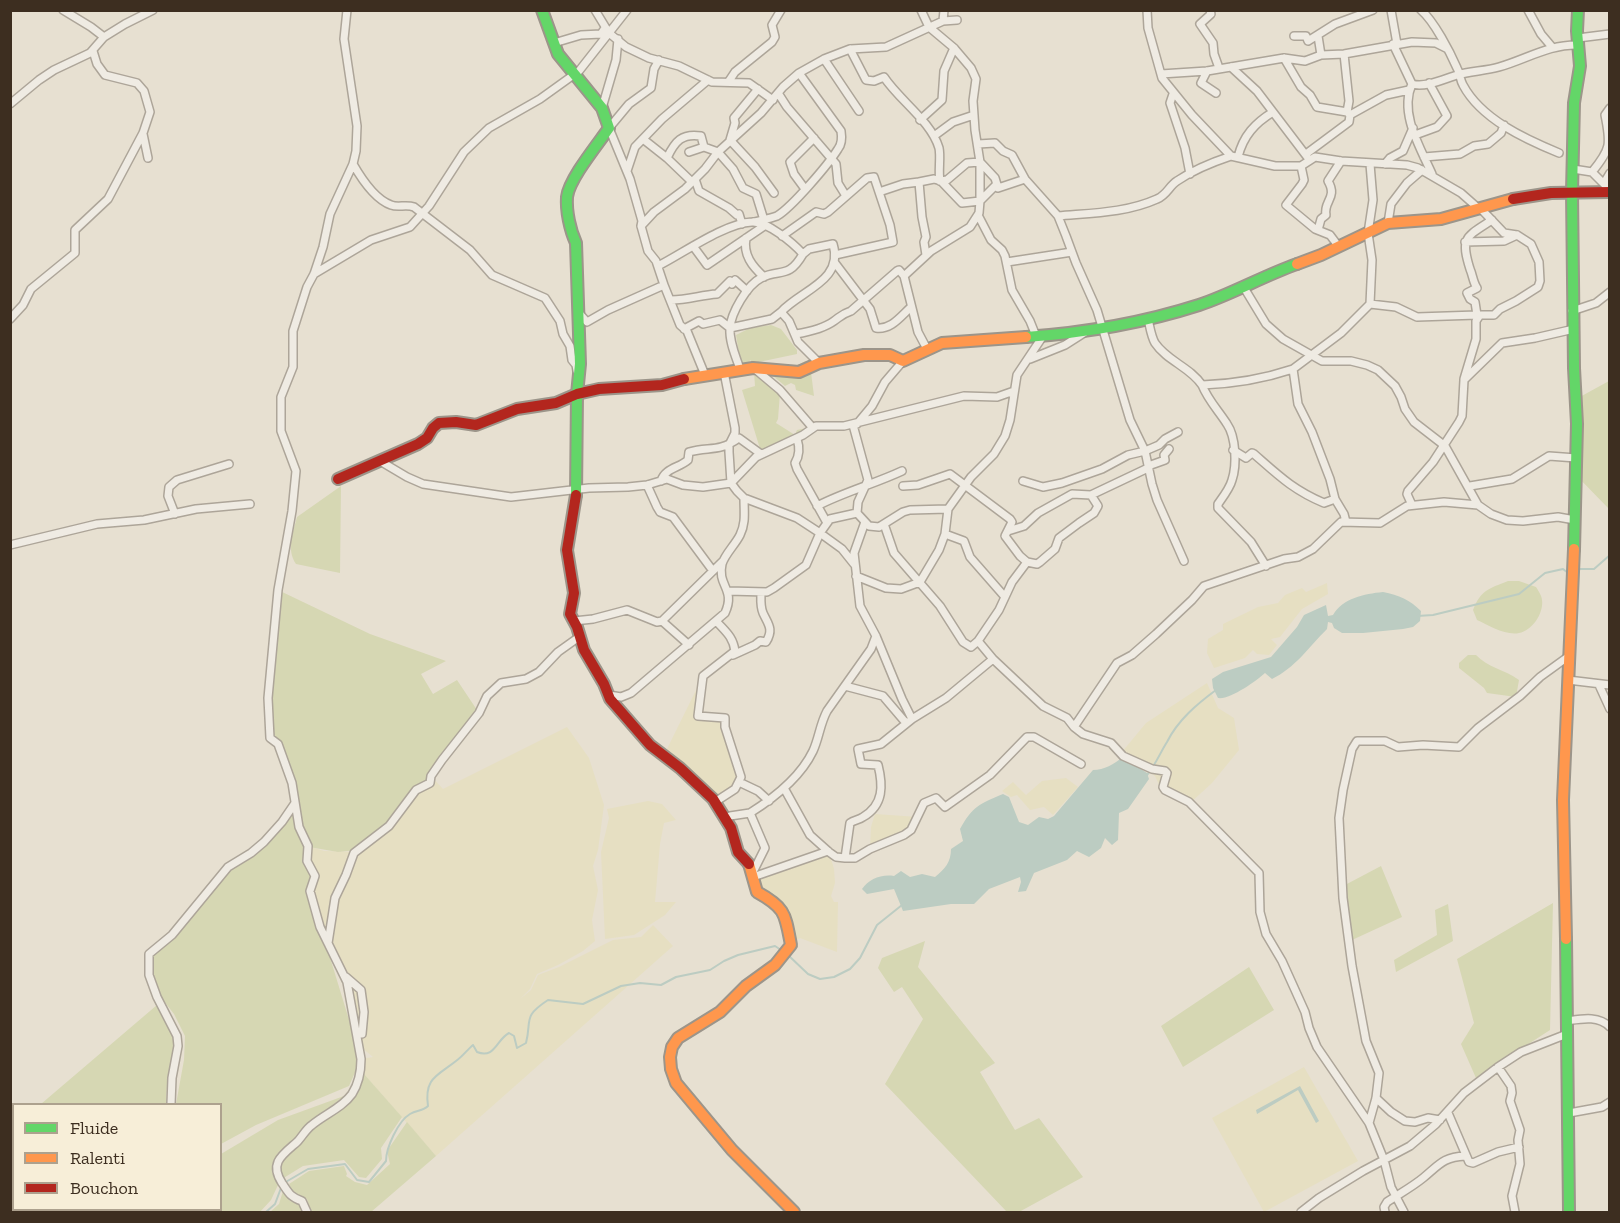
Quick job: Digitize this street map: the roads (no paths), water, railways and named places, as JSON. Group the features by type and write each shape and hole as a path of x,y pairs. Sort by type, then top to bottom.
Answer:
{"street":[{"path":"63,10 104,37"},
{"path":"10,104 54,70 93,51 104,37 153,10"},
{"path":"307,1212 302,1201 291,1197 279,1179 277,1167 281,1155 297,1142 312,1124 332,1112 351,1095 359,1078 361,1059 347,982 320,927 310,891 315,876 308,861 308,846 299,826 292,783 278,744 270,738 268,698 279,580 292,511 296,471 281,431 281,398 293,367 293,331 323,247 330,214 356,151 357,126 344,39 346,10"},
{"path":"542,10 558,54 602,108 627,171 642,221 641,226 648,251 656,261 679,323 687,331 705,375"},
{"path":"595,10 607,31 626,47 699,74 708,80 749,84 776,97 837,166 839,185 846,196"},
{"path":"314,274 371,240 410,227 429,206 457,161 484,131 540,99 575,74 607,31 627,10"},
{"path":"729,81 735,72 772,42 775,37 772,25 781,10"},
{"path":"904,276 926,255 969,228 978,215 980,201 980,162 974,115 976,79 971,68 954,48 929,27 921,10"},
{"path":"944,10 944,21"},
{"path":"1147,10 1148,27 1161,74 1173,94 1207,132 1234,156 1275,166 1301,166"},
{"path":"1210,10 1211,14 1200,24 1213,43 1219,68"},
{"path":"1294,36 1306,36 1308,41 1335,24 1373,10"},
{"path":"1391,10 1395,44 1410,87 1407,111 1432,174"},
{"path":"1421,10 1427,13 1460,74 1461,83 1471,98 1504,125 1559,153"},
{"path":"1528,10 1541,34 1552,46"},
{"path":"1569,1212 1563,800 1575,520 1572,192 1574,103 1580,66 1578,10"},
{"path":"641,226 693,180 799,72 824,58 850,49 886,47 944,21 957,20"},
{"path":"554,43 607,31"},
{"path":"1284,58 1301,87 1310,95 1317,107 1349,114 1382,96 1416,85 1495,68 1526,59 1552,46 1610,34"},
{"path":"1318,36 1321,55"},
{"path":"602,108 616,60 618,39"},
{"path":"1161,74 1207,71 1284,58 1305,61 1321,55 1344,54 1395,44 1428,42 1446,48"},
{"path":"920,120 942,100 944,71 954,48"},
{"path":"850,49 866,80 874,81 884,77 934,136 940,151 938,169 941,181"},
{"path":"10,319 23,305 31,289 75,252 75,230 108,199 142,133 150,112 144,91 137,83 105,75 97,64 93,51"},
{"path":"1339,247 1330,235 1318,230 1286,205 1304,180 1301,166 1307,157 1349,122 1344,54"},
{"path":"824,58 859,111"},
{"path":"659,60 654,69 651,88 629,104 609,129 582,166 567,198 572,237 576,243 580,314 577,490 567,550 573,593 570,614 589,661 610,699 650,745 680,768 715,802 726,819 738,852 750,863 757,892 770,899 785,913 791,947 780,960 723,1009 675,1042 671,1054 672,1075 676,1083 732,1150 794,1212"},
{"path":"1231,67 1257,91 1307,157"},
{"path":"1207,71 1201,83 1216,93"},
{"path":"693,246 707,265 764,223 779,215 805,189 840,146 841,131 799,72"},
{"path":"627,171 634,148 662,119 708,80"},
{"path":"1414,131 1437,127 1446,116 1429,83"},
{"path":"730,140 735,123 734,118 758,89"},
{"path":"1173,94 1170,103 1185,148 1190,174"},
{"path":"1592,172 1607,154 1609,143 1605,115 1610,108"},
{"path":"1058,216 1117,210 1157,199 1166,194 1173,184 1190,174 1234,156 1252,127 1273,112"},
{"path":"934,136 953,122 974,115"},
{"path":"1424,157 1460,154 1474,146 1488,144 1501,133 1504,125"},
{"path":"1385,164 1390,158 1404,152 1414,131"},
{"path":"142,133 148,158"},
{"path":"667,158 674,143 690,134 702,136 704,147"},
{"path":"805,189 794,174 790,162 814,138"},
{"path":"643,139 693,180 699,191 737,215 739,214 742,224"},
{"path":"730,140 774,193"},
{"path":"978,144 997,143 1003,151 1012,155 1025,179 1058,216 1097,310 1130,420 1146,451 1157,500 1184,561"},
{"path":"689,152 704,147 718,152 733,169 743,188 756,194 764,223"},
{"path":"1307,157 1370,164 1407,165 1432,174 1461,193 1504,233 1517,236 1531,244 1536,253 1540,272 1538,286 1494,315 1418,317 1396,307 1370,304"},
{"path":"1318,230 1331,197 1332,188 1328,181 1341,161"},
{"path":"941,181 947,180 966,164 980,162"},
{"path":"980,162 995,178 998,188"},
{"path":"352,164 378,197 393,206 406,204 414,207 470,250 492,275 545,298 560,321 563,334 570,346 572,360 576,365 578,393"},
{"path":"1202,385 1228,383 1293,369 1341,333 1370,304 1372,260 1368,234 1373,200 1370,164"},
{"path":"1573,169 1592,172 1608,188"},
{"path":"1388,223 1390,204 1407,183 1422,170"},
{"path":"1608,188 1610,173"},
{"path":"730,328 772,319 824,278 835,259 893,242 879,192 874,178 871,177 864,180 828,212 824,214 816,212 782,236"},
{"path":"879,192 903,184 934,179 950,188 962,203 980,201 996,184 998,188"},
{"path":"998,188 1025,179"},
{"path":"918,182 926,237 924,242 926,255"},
{"path":"855,424 872,406 885,382 903,361 942,343 1087,331 1149,319 1199,305 1339,247 1388,223 1441,219 1512,199 1608,188"},
{"path":"978,215 987,236 1002,250 1007,262 1011,290 1039,336"},
{"path":"1412,505 1408,491 1445,446 1462,416 1464,380 1476,339 1478,315 1475,302 1467,293 1477,288 1473,282 1464,249 1465,242 1476,230 1492,220"},
{"path":"658,266 718,233 754,222 764,223 789,239 803,254"},
{"path":"1465,242 1504,241 1517,236"},
{"path":"746,238 745,249 751,264 764,277"},
{"path":"740,369 733,349 730,328 740,301 747,291 764,277 791,268 809,249 831,243 834,245 835,259 871,310 875,327 879,329 890,326 911,308"},
{"path":"1007,262 1072,252"},
{"path":"796,334 828,324 840,315 849,312 899,270 904,276 918,332 927,349"},
{"path":"671,300 690,300 717,294 730,281 732,284 735,280 747,291"},
{"path":"580,314 587,322 664,285"},
{"path":"1243,286 1266,324 1274,332 1322,361 1352,361 1377,370 1395,386 1405,410 1414,422 1445,446 1470,486 1478,504 1491,514 1507,520 1523,521 1558,517 1575,520"},
{"path":"1572,311 1596,303 1610,292"},
{"path":"781,312 796,334 798,342 819,363"},
{"path":"1149,319 1154,340 1158,346 1175,362 1197,377 1211,404 1228,425 1232,435 1232,481 1218,504 1218,508 1251,542 1266,566"},
{"path":"684,329 699,321 704,324 720,320 730,328"},
{"path":"1464,380 1502,343 1574,329"},
{"path":"1027,360 1065,345 1087,331"},
{"path":"856,576 886,588 901,589 920,582 939,550 945,534 948,509 1005,436 1018,373 1039,336"},
{"path":"338,478 418,444 427,438 439,423 456,422 476,425 518,409 556,403 578,393 604,388 662,385 686,378 740,369 799,372 819,363 873,354 890,355 903,361"},
{"path":"753,368 780,390 812,427"},
{"path":"1293,369 1298,404 1312,432 1330,479 1335,500 1346,522"},
{"path":"724,372 735,428 729,445 731,483 744,498 797,518 820,532 842,549 855,567"},
{"path":"380,461 423,484 511,497 647,485 666,479 683,485 703,487 731,483 750,461 797,438 812,427 844,426 964,396 997,398 1014,391"},
{"path":"855,424 868,478 858,502 857,513 869,526 876,527 884,524 910,510 948,509"},
{"path":"1023,481 1040,487 1053,485 1102,469 1128,455 1146,451 1178,432"},
{"path":"662,481 662,476 671,468 688,460 689,452 708,451 729,445 739,438 761,454"},
{"path":"797,438 799,456 795,462 796,467 826,521"},
{"path":"1008,531 1024,526 1042,511 1072,494 1091,495 1165,460 1164,454 1169,449"},
{"path":"1233,450 1245,458 1254,454 1281,479 1312,498 1324,503 1335,500"},
{"path":"1470,486 1512,479 1549,456 1576,458"},
{"path":"175,514 168,496 169,488 177,480 229,464"},
{"path":"817,506 841,494 902,471"},
{"path":"903,486 918,485 950,474 1007,515 1012,522 1005,536 1020,556 1027,562 1037,564 1054,549 1059,538 1098,509 1091,495"},
{"path":"647,485 660,512 672,517 713,571"},
{"path":"574,621 593,619 627,610 657,622 662,621 723,562 740,536 745,523 744,498"},
{"path":"1074,727 1117,663 1132,655 1148,641 1204,586 1284,559 1298,557 1313,549 1337,524 1380,523 1402,508 1412,505 1444,502 1478,504"},
{"path":"10,545 97,524 144,520 196,509 250,504"},
{"path":"728,591 761,592 774,588 806,565 826,521 857,513"},
{"path":"865,522 855,546 860,606 876,636 909,721"},
{"path":"884,524 894,553 903,566 940,606 963,642 971,647 978,641 1012,582 1027,562"},
{"path":"945,534 964,541 970,557 1005,597"},
{"path":"609,695 621,697 631,693 725,613 729,605 728,591 722,578 723,562"},
{"path":"718,662 760,641 766,642 771,630 770,623 762,611 761,592"},
{"path":"662,621 689,645"},
{"path":"715,802 735,789 739,782 739,768 732,750 725,718 698,716 703,676 735,651 734,641 730,634 717,622"},
{"path":"726,819 763,807 784,788 809,758 814,749 821,721 871,649 876,636"},
{"path":"328,944 335,898 354,854 389,826 416,790 430,783 431,776 479,713 487,696 501,683 526,679 539,672 558,652 579,637"},
{"path":"978,641 1033,698 1043,706 1067,718 1083,734 1112,742 1123,756 1152,769 1165,771 1167,773 1163,787 1165,790 1189,802 1201,817 1258,873 1260,912 1264,927 1304,1010 1312,1038 1326,1063 1369,1123 1395,1196 1404,1212"},
{"path":"1369,1123 1376,1098 1379,1073 1366,1041 1343,898 1339,818 1352,749 1357,741 1385,741 1398,747 1424,745 1459,747 1478,728 1520,696 1540,676 1569,656"},
{"path":"845,858 850,823 864,817 874,808 881,792 882,782 878,765 861,764 857,750 881,744 909,721 946,698 993,659"},
{"path":"1568,680 1610,685"},
{"path":"1599,685 1610,709"},
{"path":"845,686 883,696 909,721"},
{"path":"784,788 800,814 804,827 828,851 836,857 855,858 911,830 924,803 931,798 936,798 945,807 949,806 961,794 990,775 1027,737 1035,737 1081,764"},
{"path":"739,782 758,791 769,801"},
{"path":"171,1103 172,1078 178,1046 177,1036 157,998 149,975 149,954 172,934 228,867 264,842 282,822 295,802"},
{"path":"750,813 765,848 753,874"},
{"path":"753,874 828,851"},
{"path":"344,975 361,990 364,1012 362,1034"},
{"path":"1566,1021 1593,1019 1606,1023 1610,1027"},
{"path":"1300,1212 1330,1191 1410,1146 1448,1113 1464,1093 1498,1067 1521,1052 1567,1034"},
{"path":"1498,1067 1512,1090 1510,1101 1520,1130 1520,1164 1512,1196 1515,1212"},
{"path":"1376,1098 1405,1121 1415,1122 1428,1118 1440,1120"},
{"path":"1569,1113 1602,1107 1610,1102"},
{"path":"1448,1113 1469,1162 1473,1163 1498,1152 1519,1147"},
{"path":"1385,1212 1385,1204 1423,1178 1440,1162 1465,1156"}],"waterway":[{"path":"1578,569 1594,569 1610,555"},
{"path":"1417,616 1433,615 1519,594 1545,573 1563,569 1568,573"},
{"path":"1147,775 1182,720 1216,690"},
{"path":"788,955 808,974 820,979 834,977 850,969 860,958 877,925 902,905"},
{"path":"284,1183 308,1169 345,1164 357,1180 369,1182 386,1161 390,1142 401,1122 410,1114 428,1106 428,1089 433,1079 473,1045 477,1052 488,1053 509,1033 514,1036 517,1048 526,1043 531,1015 548,1000 583,1004 621,986 640,983 661,985 676,977 710,970 738,955 775,946 784,952"},
{"path":"266,1212 275,1204 281,1188"}]}
